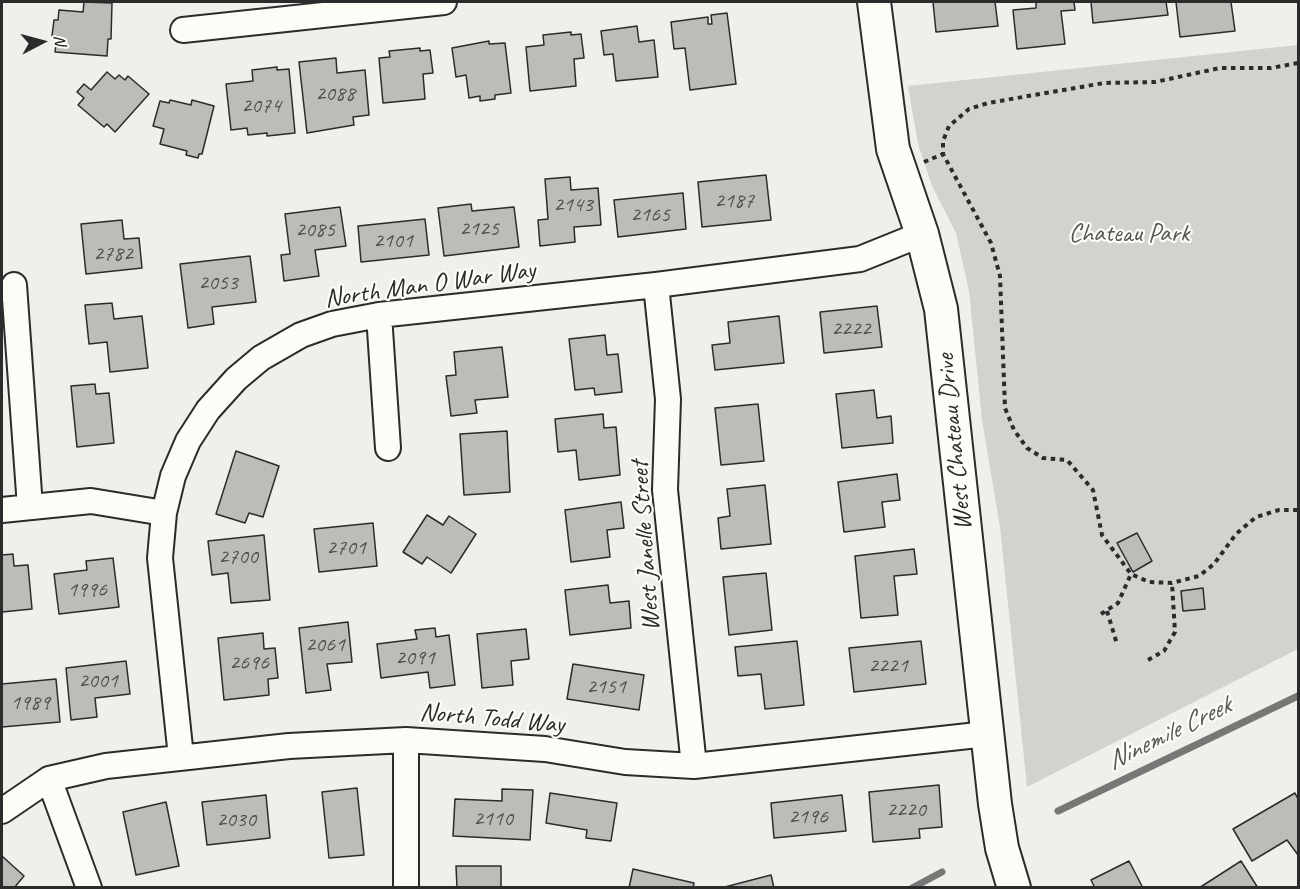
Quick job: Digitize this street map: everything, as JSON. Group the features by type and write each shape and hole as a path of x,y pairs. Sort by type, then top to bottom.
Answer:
{"street":[{"path":"183,30 444,2"},
{"name":"West Chateau Drive","path":"874,2 893,149 922,234 941,309 987,734 1001,842 1014,888"},
{"name":"North Man O War Way","path":"181,757 160,558 164,513 173,476 188,441 208,410 236,379 261,358 302,335 333,324 379,315 656,285 860,259 922,234"},
{"path":"14,285 30,507"},
{"name":"West Janelle Street","path":"656,285 668,399 665,490 694,766"},
{"path":"379,315 388,448"},
{"path":"2,510 91,501 164,513"},
{"name":"North Todd Way","path":"2,811 49,779 106,766 289,746 406,740 545,749 625,762 694,766 987,734"},
{"path":"406,740 406,888"},
{"path":"49,779 89,888"}],"path":[{"path":"1299,63 1271,68 1220,68 1155,82 1104,83 988,103 969,109 949,126 943,141 943,154 991,243 1000,276 1005,408 1014,430 1027,448 1043,458 1067,460 1093,490 1102,535 1131,574 1149,582 1172,583 1198,576 1214,564 1236,534 1256,517 1279,510 1299,510"},
{"path":"920,164 943,154"},
{"path":"1101,614 1118,603 1131,574"},
{"path":"1148,660 1164,651 1175,632 1172,583"},
{"path":"1107,611 1117,644"}],"green space":[{"name":"Chateau Park","path":"1298,45 1298,649 1027,787 1000,527 982,420 969,291 956,233 932,186 918,144 908,86"}],"building":[{"path":"84,2 112,3 111,39 108,39 107,56 55,52 57,36 52,36 54,20 58,20 59,10 83,12"},
{"path":"933,2 995,2 998,26 936,32"},
{"path":"1036,2 1074,2 1075,10 1061,11 1065,44 1017,49 1013,10 1036,8"},
{"path":"1091,2 1166,2 1168,15 1093,23"},
{"path":"1176,2 1231,2 1235,31 1180,37"},
{"path":"727,13 736,84 690,90 685,48 674,49 671,22 708,17 708,24 712,24 711,15"},
{"path":"637,26 639,42 654,40 658,77 616,81 613,54 604,55 601,31"},
{"path":"571,32 571,35 581,34 584,58 574,59 576,86 530,91 526,47 544,45 543,35"},
{"path":"489,41 489,44 505,43 511,93 495,95 495,99 480,101 480,96 469,98 466,75 456,77 452,48"},
{"path":"420,48 420,51 430,50 433,73 423,74 425,99 383,103 379,58 390,57 389,51"},
{"path":"336,58 337,73 365,70 369,115 353,117 354,125 307,133 299,62"},
{"path":"277,67 277,70 289,69 295,133 267,136 267,133 248,135 247,128 231,130 226,84 253,81 252,70"},
{"path":"107,72 115,79 119,75 125,80 128,76 149,94 115,132 107,124 104,127 78,105 84,98 77,92 84,84 91,90"},
{"path":"170,100 191,105 192,100 214,106 202,154 199,154 198,158 186,155 187,151 160,144 164,129 153,126 160,101 169,103"},
{"path":"766,175 771,220 702,227 698,182"},
{"path":"570,177 571,190 598,188 601,225 574,227 575,242 540,246 538,220 548,219 545,179"},
{"path":"683,193 686,229 618,237 614,200"},
{"path":"471,204 472,211 514,207 519,247 444,256 438,208"},
{"path":"340,207 346,246 315,250 319,276 284,281 281,255 290,254 285,214"},
{"path":"425,219 429,255 361,262 358,226"},
{"path":"122,220 124,239 139,238 142,268 86,274 81,224"},
{"path":"250,256 256,302 212,307 214,324 188,328 180,264"},
{"path":"112,303 114,319 142,316 148,368 110,372 107,342 89,344 85,305"},
{"path":"877,306 882,347 824,353 820,312"},
{"path":"779,316 784,363 715,370 712,345 730,343 728,322"},
{"path":"605,335 607,355 618,354 622,392 595,395 594,388 575,390 569,339"},
{"path":"502,347 508,397 475,400 477,413 451,416 446,376 456,375 454,352"},
{"path":"95,384 96,394 109,393 114,443 77,447 71,386"},
{"path":"874,390 877,418 891,416 893,443 842,448 836,394"},
{"path":"758,404 764,461 721,465 715,408"},
{"path":"603,414 604,428 616,427 620,475 579,480 576,450 558,452 555,419"},
{"path":"507,431 510,492 464,495 460,434"},
{"path":"236,451 279,466 263,517 249,513 245,523 216,514"},
{"path":"897,474 900,500 882,502 885,527 844,532 838,482"},
{"path":"765,485 771,544 721,549 718,518 730,516 727,489"},
{"path":"621,502 624,528 607,530 610,557 571,562 565,510"},
{"path":"427,515 443,525 449,516 476,534 451,573 427,557 422,564 403,552"},
{"path":"373,523 377,566 319,572 314,529"},
{"path":"1137,533 1152,561 1133,572 1117,543"},
{"path":"264,535 270,600 231,603 228,573 212,575 208,541"},
{"path":"914,549 917,574 894,576 898,615 861,618 855,556"},
{"path":"13,554 14,566 28,565 32,609 2,612 2,555"},
{"path":"113,558 119,607 59,614 54,574 87,570 86,561"},
{"path":"766,573 772,630 729,635 723,577"},
{"path":"608,585 610,603 629,601 631,628 570,635 565,590"},
{"path":"1203,588 1205,609 1183,611 1181,591"},
{"path":"348,622 352,662 327,664 331,690 306,693 299,628"},
{"path":"435,628 436,637 449,635 455,685 430,688 428,672 381,678 377,644 417,639 415,630"},
{"path":"526,629 529,659 511,661 513,685 482,688 477,634"},
{"path":"263,633 264,649 275,648 278,678 268,679 269,695 224,700 218,638"},
{"path":"797,641 804,705 765,709 761,674 738,676 735,647"},
{"path":"921,641 926,684 854,692 849,648"},
{"path":"126,661 130,694 95,698 97,717 71,720 66,668"},
{"path":"573,664 644,675 639,710 567,699"},
{"path":"56,679 60,722 2,727 2,684"},
{"path":"939,785 942,827 919,829 920,838 873,842 869,792"},
{"path":"357,788 364,855 329,858 322,792"},
{"path":"502,789 533,790 530,840 453,836 455,799 502,801"},
{"path":"550,793 617,803 611,841 586,838 587,830 546,823"},
{"path":"1295,793 1298,799 1298,855 1287,840 1252,861 1233,829"},
{"path":"266,795 270,838 207,845 202,802"},
{"path":"842,795 846,831 774,838 771,803"},
{"path":"166,802 179,866 136,875 123,812"},
{"path":"2,856 24,876 14,888 2,888"},
{"path":"1129,861 1143,888 1095,888 1091,880"},
{"path":"1241,861 1258,888 1199,888"},
{"path":"456,866 501,866 501,888 457,888"},
{"path":"633,869 694,883 693,888 629,888"},
{"path":"771,875 774,888 721,888"}],"waterway":[{"name":"Ninemile Creek","path":"1058,811 1298,696"},
{"name":"Ninemile Creek","path":"912,888 942,872"}]}
